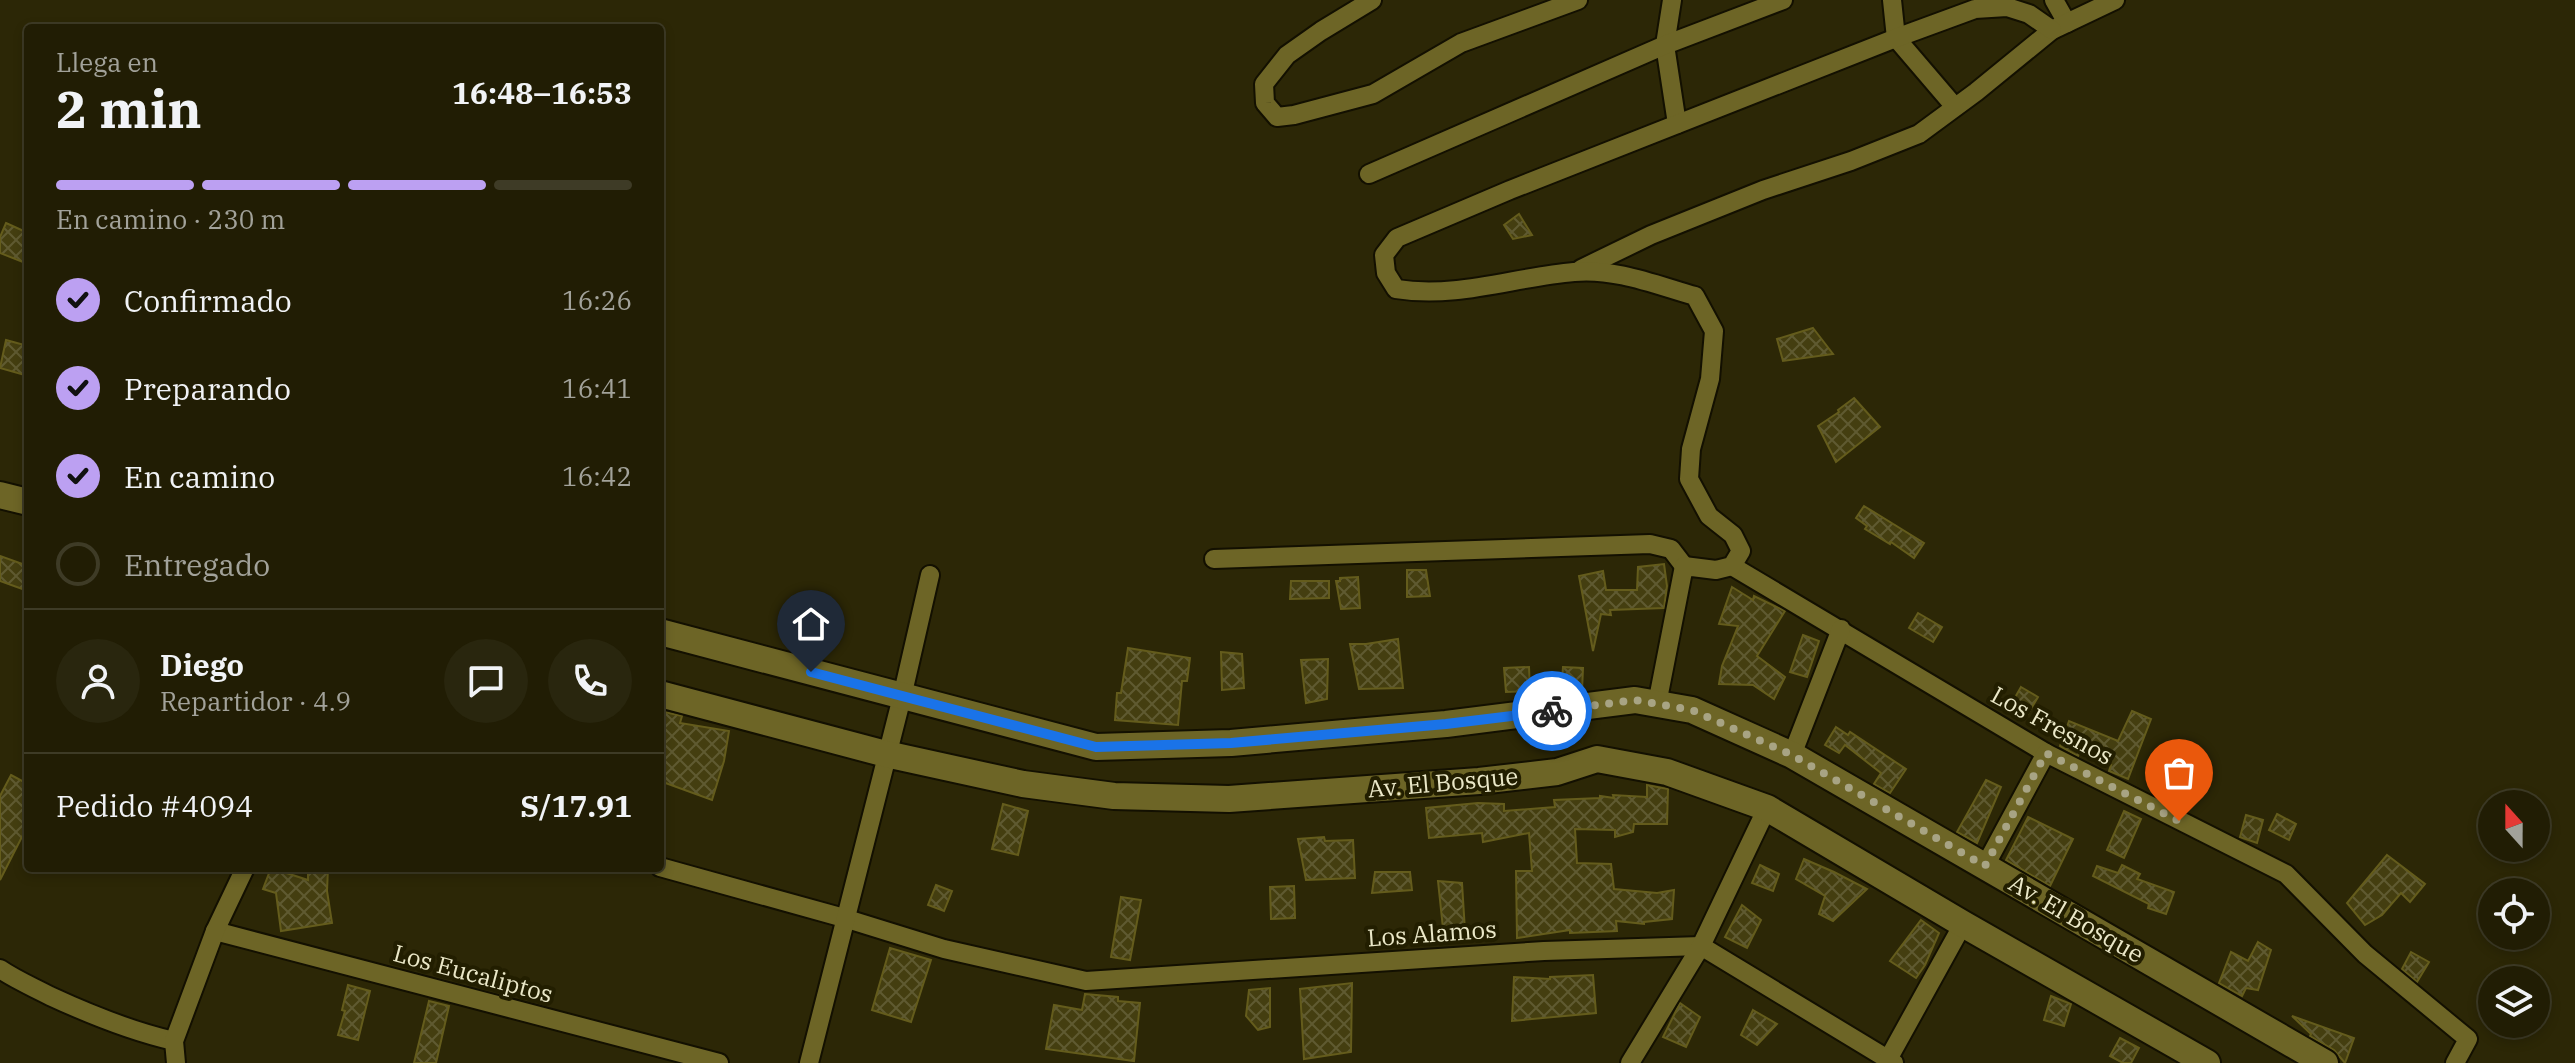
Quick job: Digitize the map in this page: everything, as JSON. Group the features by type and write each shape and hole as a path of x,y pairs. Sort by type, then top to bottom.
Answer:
{"street":[{"path":"1372,0 1287,55 1264,84 1265,103 1277,117 1373,94 1461,43 1578,0"},
{"path":"1672,0 1665,45 1677,124"},
{"path":"1369,174 1665,45 1783,0"},
{"path":"1892,0 1896,38 1955,107"},
{"path":"2054,0 2060,27"},
{"path":"1575,272 1651,235 1919,134 2060,27 2115,0"},
{"path":"1214,559 1650,544 1671,549 1684,566 1716,570 1732,566 1741,551 1733,535 1709,516 1689,479 1691,449 1710,379 1714,331 1695,296 1608,272 1575,272 1476,289 1418,293 1396,289 1386,273 1384,255 1397,238 1510,190 1975,9 2007,7 2060,27"},
{"path":"0,495 24,501"},
{"path":"1657,704 1684,566"},
{"name":"Los Fresnos","path":"1732,566 2046,753 2286,874 2365,954 2468,1039 2455,1063"},
{"path":"809,1063 930,575"},
{"path":"1792,755 1841,629"},
{"name":"Av. El Bosque","path":"664,633 1096,747 1231,743 1446,724 1635,700 1692,710 1792,755 2325,1063"},
{"name":"Av. El Bosque","path":"664,695 886,754 1023,784 1114,796 1229,799 1494,780 1557,772 1597,759 1667,772 1767,808 2207,1063"},
{"path":"1985,866 2046,753"},
{"path":"1630,1063 1701,946 1767,808"},
{"name":"Los Alamos","path":"664,868 944,949 1086,981 1544,951 1701,946"},
{"path":"176,1063 174,1041 215,931 243,872"},
{"path":"1701,946 1889,1062 1963,924"},
{"name":"Los Eucaliptos","path":"215,931 719,1063"},
{"path":"0,969 85,1012 135,1032 174,1041"}],"building":[{"path":"1519,214 1532,235 1513,239 1504,225"},
{"path":"6,223 24,231 24,262 0,253 0,237"},
{"path":"1813,328 1833,354 1783,361 1777,339"},
{"path":"6,340 24,345 24,375 0,368"},
{"path":"1854,398 1880,427 1836,462 1818,426"},
{"path":"1864,506 1924,543 1914,558 1865,529 1867,526 1856,518"},
{"path":"0,556 24,565 24,590 0,581"},
{"path":"1664,564 1667,586 1664,608 1610,610 1611,615 1601,614 1593,651 1579,576 1603,571 1606,590 1637,590 1638,567"},
{"path":"1407,570 1426,570 1430,596 1407,597"},
{"path":"1358,577 1360,608 1341,609 1336,581"},
{"path":"1291,581 1329,581 1329,598 1290,599"},
{"path":"1732,587 1753,600 1754,596 1785,611 1757,656 1785,677 1774,699 1753,685 1719,684 1722,666 1738,626 1719,624"},
{"path":"1918,613 1942,627 1933,642 1909,628"},
{"path":"1803,635 1819,641 1807,677 1790,672"},
{"path":"1398,639 1403,688 1359,689 1350,644"},
{"path":"1128,648 1190,658 1187,681 1182,681 1178,725 1115,720 1117,693 1121,693"},
{"path":"1221,652 1242,654 1244,688 1222,690"},
{"path":"1328,659 1327,699 1306,703 1301,660"},
{"path":"1529,667 1530,691 1506,692 1504,668"},
{"path":"1563,667 1583,668 1582,691 1561,693"},
{"path":"2021,687 2038,697 2026,717 2009,708"},
{"path":"2132,711 2151,719 2128,779 2109,771 2111,765 2080,751 2078,756 2060,746 2069,721 2118,741"},
{"path":"664,712 682,716 680,723 729,731 712,800 664,782"},
{"path":"1836,727 1848,735 1850,732 1906,769 1890,793 1874,784 1881,773 1845,745 1839,753 1825,745"},
{"path":"11,775 24,782 24,833 0,880 0,796"},
{"path":"1986,780 2001,787 1977,843 1957,832"},
{"path":"1647,785 1668,789 1667,824 1634,824 1633,832 1615,837 1615,830 1575,829 1577,863 1611,864 1614,889 1657,893 1674,890 1672,919 1644,924 1616,921 1617,931 1570,933 1570,930 1517,938 1516,871 1532,871 1529,833 1483,842 1482,833 1429,838 1426,808 1478,803 1504,804 1504,811 1555,807 1554,800 1600,796 1614,798 1613,795 1647,797"},
{"path":"1003,804 1028,811 1018,855 992,849"},
{"path":"2124,811 2141,819 2124,858 2107,850"},
{"path":"2277,814 2296,824 2289,840 2269,830"},
{"path":"2246,815 2263,820 2257,843 2240,837"},
{"path":"2028,817 2073,839 2050,886 2006,860"},
{"path":"1324,837 1325,841 1353,840 1355,878 1306,880 1298,839"},
{"path":"2387,855 2425,884 2410,902 2401,893 2382,915 2365,925 2347,903"},
{"path":"1804,859 1867,889 1833,921 1819,914 1825,896 1796,879"},
{"path":"1760,865 1779,874 1773,891 1752,883"},
{"path":"2122,865 2140,874 2137,879 2174,892 2166,914 2148,908 2149,904 2093,876 2097,866 2118,873"},
{"path":"269,872 283,872 308,880 308,872 328,872 332,923 281,931 276,893 263,889"},
{"path":"1375,872 1410,872 1412,890 1372,893"},
{"path":"1438,881 1462,883 1465,931 1444,938"},
{"path":"936,885 952,891 944,911 928,905"},
{"path":"1294,886 1295,918 1271,919 1270,887"},
{"path":"1121,897 1141,900 1130,960 1111,957"},
{"path":"1742,905 1761,920 1747,948 1725,937"},
{"path":"1921,920 1939,933 1916,978 1890,961"},
{"path":"2258,942 2271,950 2258,990 2246,988 2242,996 2219,983 2231,952 2248,961"},
{"path":"890,948 931,960 911,1022 872,1010"},
{"path":"2411,952 2429,962 2417,982 2402,969"},
{"path":"1593,975 1596,1013 1512,1021 1514,977 1550,979"},
{"path":"1352,983 1351,1052 1304,1059 1300,989"},
{"path":"348,985 370,991 358,1040 338,1035"},
{"path":"1270,988 1270,1027 1258,1030 1246,1016 1249,990"},
{"path":"1085,994 1140,1003 1134,1061 1046,1049 1054,1005 1082,1010"},
{"path":"2051,996 2071,1004 2064,1026 2044,1020"},
{"path":"429,1001 449,1006 436,1063 414,1063"},
{"path":"1680,1003 1700,1017 1686,1047 1663,1037"},
{"path":"1753,1010 1777,1024 1757,1045 1741,1035"},
{"path":"2292,1016 2354,1038 2345,1063 2334,1050 2310,1036"},
{"path":"2120,1038 2139,1048 2131,1063 2123,1063 2110,1056"}],"way so far":[{"path":"1552,711 1635,700 1692,710 1792,755 1985,866 2046,753 2179,821"}],"route":[{"path":"811,672 1096,747 1231,743 1446,724 1552,711"}]}
